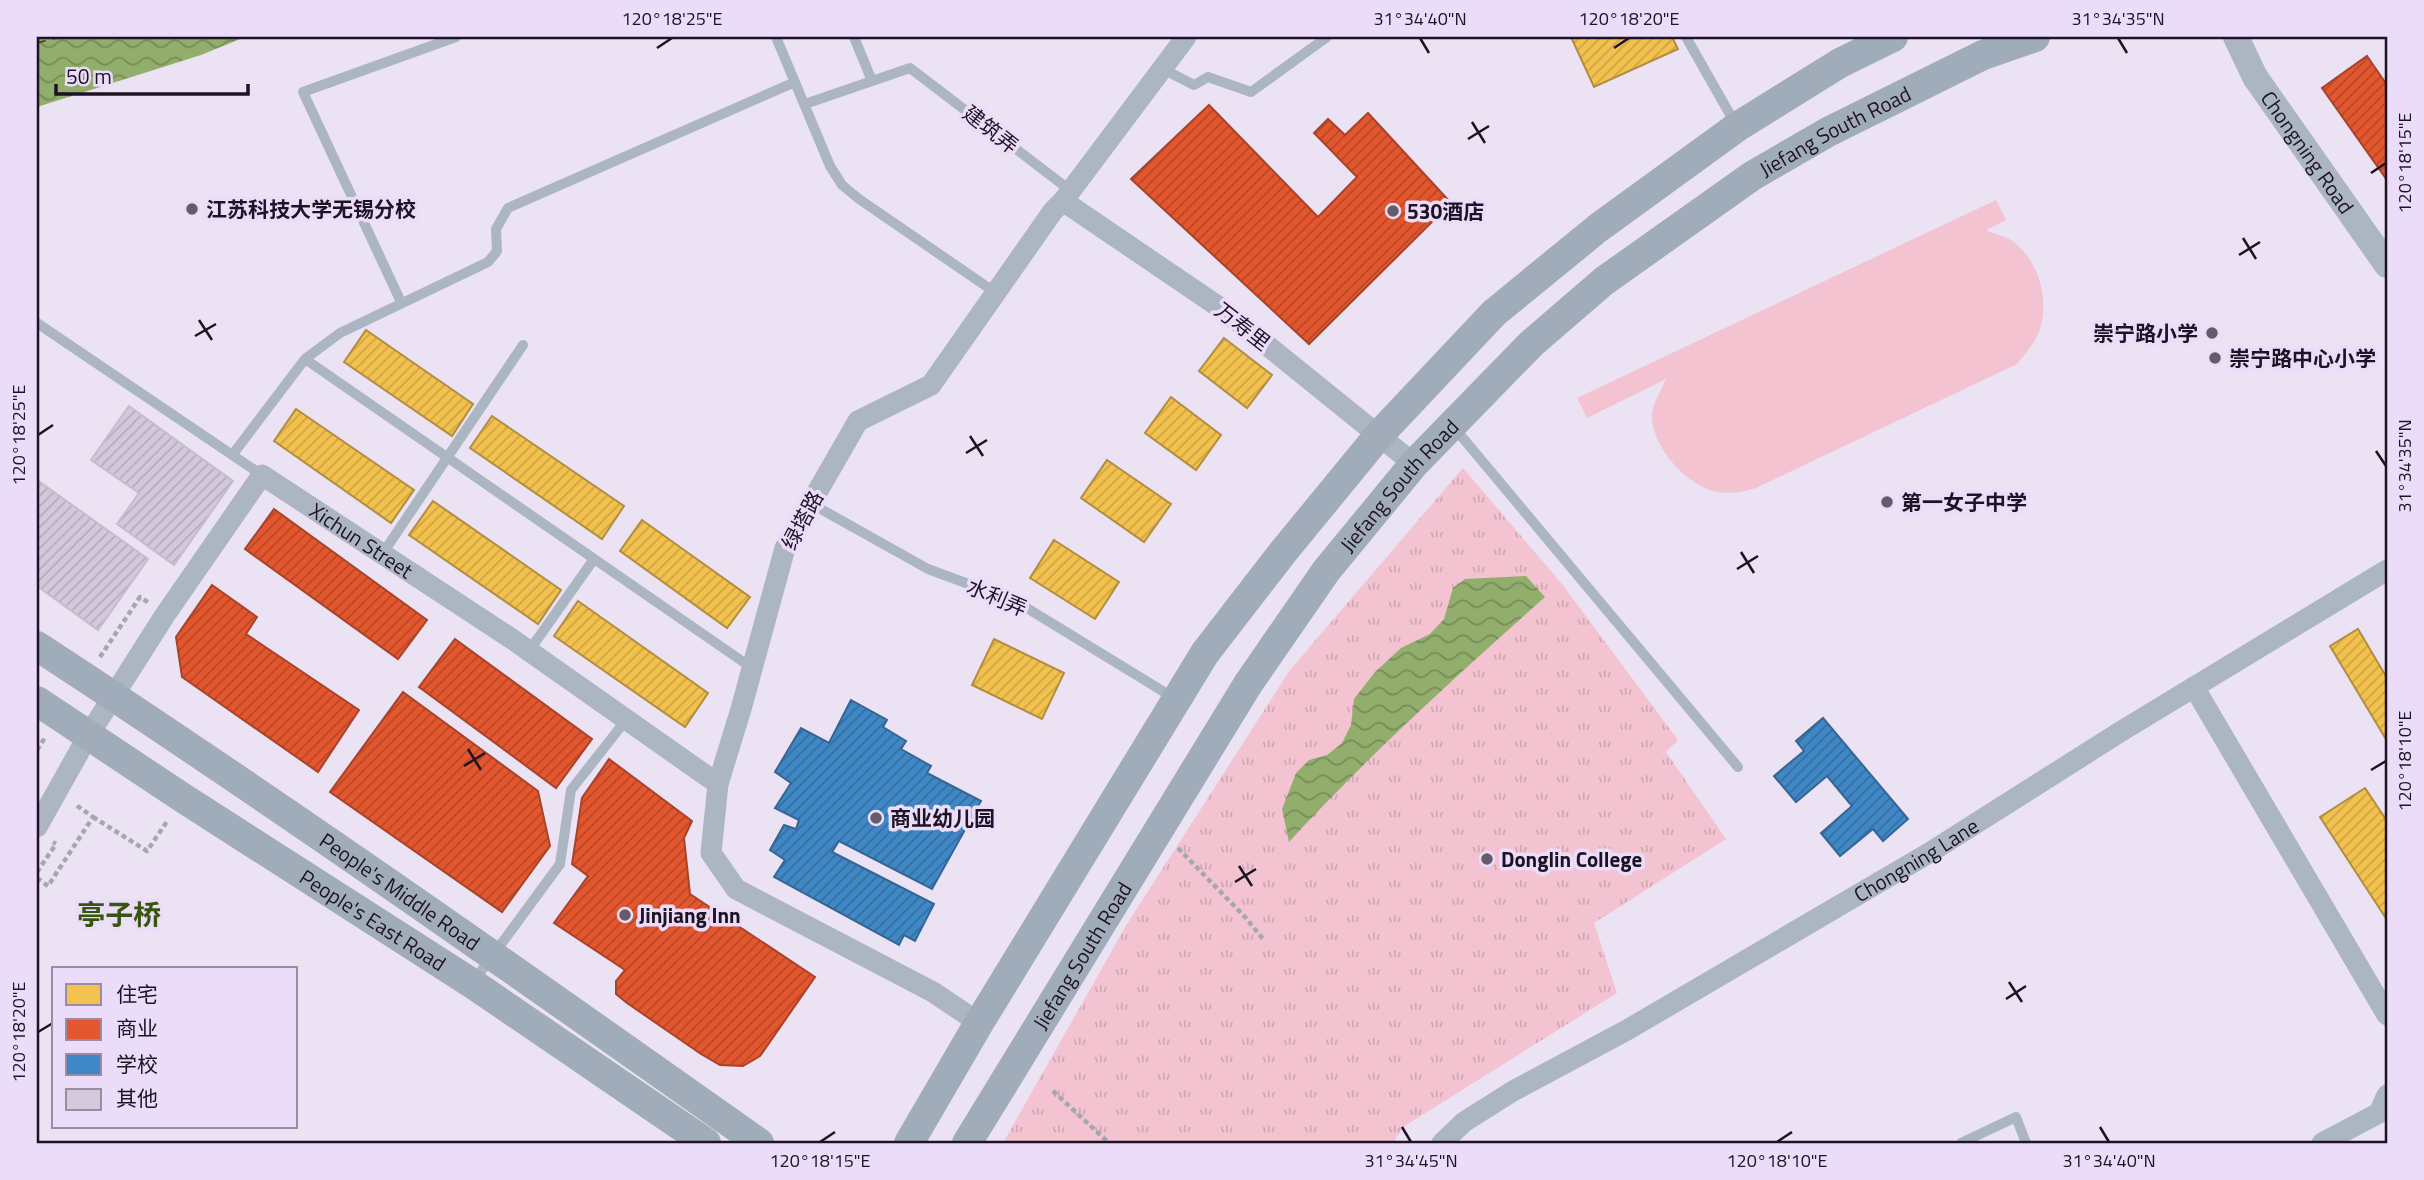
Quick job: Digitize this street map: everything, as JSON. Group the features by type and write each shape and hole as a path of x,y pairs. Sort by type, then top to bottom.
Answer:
{"main road":[{"path":"909,1143 979,1023 1213,643 1283,552 1380,435 1494,313 1598,228 1737,127 1840,63 1893,37"},
{"name":"Jiefang South Road","path":"967,1143 1248,684 1326,571 1414,464 1531,344 1604,281 1752,176 1828,132 1983,55 2035,37"},
{"name":"People's Middle Road","path":"37,646 493,956 759,1143"},
{"name":"People's East Road","path":"37,701 473,984 706,1143"}],"street":[{"name":"绿塔路","path":"979,1023 933,992 736,889 711,853 718,784 785,548 858,421 931,385 1053,211 1186,37"},
{"name":"Chongning Road","path":"2236,37 2255,77 2387,265"},
{"name":"万寿里","path":"1067,196 1223,309 1414,464"},
{"name":"Xichun Street","path":"262,475 383,553 718,784"},
{"path":"37,827 88,736 164,615 262,475"},
{"name":"Chongning Lane","path":"1442,1143 1464,1122 1513,1091 1626,1030 1894,873 2387,570"},
{"path":"2194,687 2387,1015"},
{"path":"2322,1143 2379,1113 2387,1095"}],"lane":[{"path":"401,302 303,92 456,37"},
{"path":"776,37 830,166 842,185 996,293"},
{"path":"805,104 872,81 854,37"},
{"path":"1161,68 1194,85 1208,77 1251,92 1327,37"},
{"path":"1686,37 1737,127"},
{"name":"建筑弄","path":"872,81 910,68 1067,196"},
{"path":"233,453 305,359 340,332 488,262 497,250 496,229 508,208 795,82"},
{"path":"37,323 262,475"},
{"path":"383,553 523,345"},
{"path":"305,359 752,668"},
{"path":"1452,425 1738,767"},
{"name":"水利弄","path":"810,503 928,569 1017,602 1178,700"},
{"path":"529,652 594,559"},
{"path":"473,984 560,864 571,790 626,720"},
{"path":"1961,1143 2016,1117 2026,1143"}],"path":[{"path":"98,660 140,597"},
{"path":"71,802 146,851 183,798"},
{"path":"37,878 48,886 93,817"},
{"path":"1161,830 1245,916 1263,939"},
{"path":"37,872 56,844"},
{"path":"1053,1091 1109,1143"}],"green space":[{"path":"1996,200 2006,220 1986,230 2011,240 2022,249 2037,273 2043,302 2040,330 2017,364 1756,488 1737,492 1718,492 1695,483 1674,465 1666,454 1654,431 1652,414 1666,379 1587,418 1577,398"},
{"name":"Donglin College","path":"1463,468 1562,584 1678,740 1666,752 1726,839 1594,923 1617,993 1403,1127 1393,1143 1003,1143 1127,924 1290,670"}],"water":[{"path":"37,37 245,37 201,55 37,107"},
{"path":"1526,576 1545,597 1414,716 1289,842 1282,809 1296,773 1309,760 1327,755 1342,743 1351,725 1354,699 1375,672 1401,648 1430,634 1444,619 1453,588 1465,579"}],"building: 住宅":[{"path":"1571,37 1672,37 1678,49 1594,87"},
{"path":"366,330 473,404 452,436 344,362"},
{"path":"1224,338 1272,375 1247,408 1199,371"},
{"path":"1171,397 1221,435 1196,470 1145,433"},
{"path":"296,409 414,490 391,523 274,441"},
{"path":"492,416 624,506 602,539 470,448"},
{"path":"1107,460 1171,504 1144,542 1081,498"},
{"path":"433,501 561,590 538,624 409,535"},
{"path":"642,520 750,597 727,628 620,551"},
{"path":"1054,540 1119,582 1095,619 1030,578"},
{"path":"578,601 708,693 685,727 554,636"},
{"path":"2358,629 2387,678 2387,741 2330,646"},
{"path":"994,639 1064,673 1042,719 972,685"},
{"path":"2365,788 2387,821 2387,920 2320,817"}],"building: 商业":[{"path":"2367,56 2387,85 2387,180 2322,88"},
{"path":"1209,105 1318,217 1357,177 1314,133 1328,119 1345,135 1368,113 1451,203 1309,344 1131,179"},
{"path":"274,509 427,620 398,659 245,549"},
{"path":"212,585 257,617 246,634 359,710 318,772 182,677 176,637"},
{"path":"455,639 592,739 556,788 419,687"},
{"path":"403,692 538,791 550,846 502,912 330,792"},
{"path":"609,759 692,821 684,838 690,894 815,977 760,1056 743,1066 720,1065 627,1003 616,994 616,981 625,970 554,923 588,876 572,864 582,798"}],"building: 学校":[{"path":"851,700 887,720 883,727 906,741 901,749 931,766 927,773 981,801 932,889 839,841 832,852 934,904 915,941 904,935 899,945 774,877 785,860 770,850 784,825 796,829 799,820 775,808 791,783 775,772 801,728 829,743"},
{"path":"1823,718 1908,819 1883,841 1873,829 1840,856 1821,833 1852,806 1827,776 1796,802 1774,776 1804,751 1796,741"}],"building: 其他":[{"path":"129,406 233,481 174,565 117,524 139,493 91,460"},
{"path":"37,480 148,559 98,630 37,586"}],"ferry route":[{"path":"37,43 59,37"}],"place":[{"name":"江苏科技大学无锡分校","path":"192,209"},
{"name":"530酒店","path":"1393,211"},
{"name":"崇宁路小学","path":"2212,333"},
{"name":"崇宁路中心小学","path":"2215,358"},
{"name":"第一女子中学","path":"1887,502"},
{"name":"商业幼儿园","path":"876,818"},
{"name":"Donglin College","path":"1487,859"},
{"name":"Jinjiang Inn","path":"625,915"}],"district":[{"name":"亭子桥","path":"119,914"}]}
